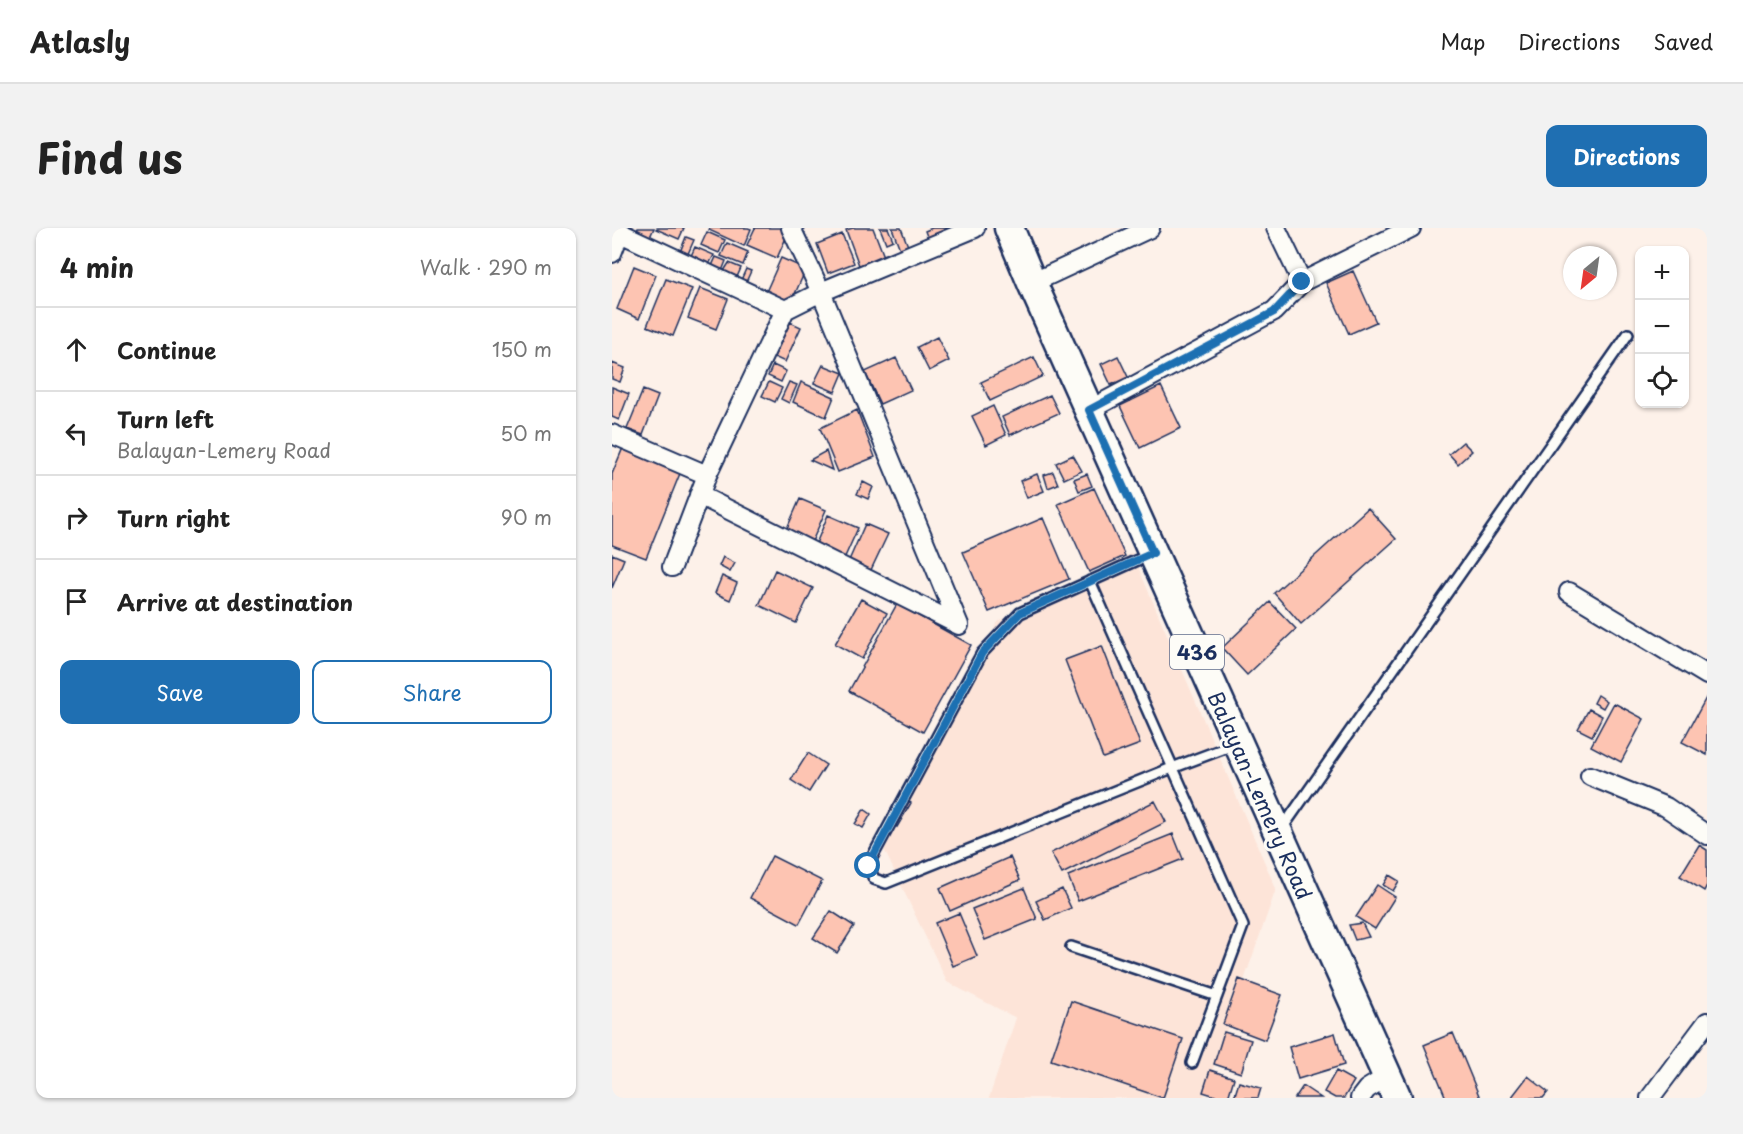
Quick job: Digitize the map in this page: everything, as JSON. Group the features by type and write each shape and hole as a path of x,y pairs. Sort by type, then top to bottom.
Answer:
{"main road":[{"name":"Balayan-Lemery Road","path":"1009,228 1392,1087"}],"street":[{"path":"699,495 959,625 821,292 791,228"},
{"path":"672,567 707,475 784,310 821,292 975,228"},
{"path":"1032,282 1150,228"},
{"path":"1276,228 1302,282"},
{"path":"1089,410 1274,312 1302,282 1411,228"},
{"path":"612,253 616,231 784,310"},
{"path":"612,435 707,475"},
{"path":"1569,592 1707,675"},
{"path":"1590,776 1666,807 1707,835"},
{"path":"1651,1098 1707,1022"},
{"path":"1360,1098 1367,1089 1392,1087"}],"lane":[{"path":"1278,834 1628,334"},
{"path":"1153,553 1020,613 982,653 868,866 874,879 886,883 1238,743"},
{"path":"1090,581 1243,926 1192,1063"},
{"path":"1071,947 1216,996"}],"shaded area":[{"path":"1132,553 1276,889 1203,1098 989,1098 1016,1018 947,982 881,843 998,622"}],"building":[{"path":"638,228 654,228 649,239 636,233"},
{"path":"657,228 684,228 679,239"},
{"path":"710,228 751,229 744,246 709,230"},
{"path":"755,228 783,228 789,231 777,258 747,245"},
{"path":"873,228 885,259 860,268 846,230"},
{"path":"880,228 888,228 893,240 886,243"},
{"path":"892,228 901,228 908,246 900,249"},
{"path":"932,228 954,228 928,239 925,231"},
{"path":"707,232 725,240 719,253 701,245"},
{"path":"842,234 854,263 828,273 817,244"},
{"path":"686,237 694,240 687,256 680,252"},
{"path":"727,243 748,252 743,265 721,256"},
{"path":"695,247 714,255 708,266 690,258"},
{"path":"716,257 726,261 722,271 712,266"},
{"path":"781,258 806,269 790,305 765,294"},
{"path":"729,263 741,268 737,277 724,271"},
{"path":"634,266 656,275 639,319 617,309"},
{"path":"746,269 751,271 746,282 741,280"},
{"path":"1353,271 1376,322 1349,334 1326,283"},
{"path":"666,279 692,289 673,336 647,326"},
{"path":"700,288 728,299 716,329 688,318"},
{"path":"790,322 801,327 785,362 774,357"},
{"path":"937,337 949,361 929,371 917,347"},
{"path":"1118,356 1128,377 1111,385 1101,364"},
{"path":"1034,357 1043,376 990,401 981,382"},
{"path":"896,358 911,390 880,404 865,372"},
{"path":"612,363 625,368 620,382 612,379"},
{"path":"773,365 786,371 781,382 768,376"},
{"path":"823,365 843,373 835,392 814,383"},
{"path":"769,382 782,388 775,402 762,396"},
{"path":"789,382 797,385 789,403 781,399"},
{"path":"801,382 834,397 826,417 793,402"},
{"path":"1161,386 1181,428 1140,448 1120,406"},
{"path":"612,387 629,394 619,420 612,417"},
{"path":"643,390 658,396 643,435 627,429"},
{"path":"1050,395 1059,413 1010,435 1002,417"},
{"path":"993,406 1006,435 986,445 972,416"},
{"path":"857,410 875,457 838,472 820,428"},
{"path":"1463,442 1472,451 1458,464 1449,454"},
{"path":"625,443 683,466 646,558 612,545 612,474"},
{"path":"826,451 832,470 810,460"},
{"path":"1073,455 1082,471 1064,479 1056,463"},
{"path":"1053,472 1058,484 1048,488 1044,475"},
{"path":"1037,474 1044,491 1027,498 1020,481"},
{"path":"1087,474 1092,486 1079,491 1074,479"},
{"path":"863,482 873,487 868,499 857,494"},
{"path":"1094,488 1125,556 1089,572 1058,504"},
{"path":"800,499 826,510 810,546 784,535"},
{"path":"1368,508 1396,539 1301,624 1274,593"},
{"path":"828,515 858,528 844,559 815,546"},
{"path":"1043,518 1069,579 989,612 963,552"},
{"path":"865,524 888,534 869,574 847,565"},
{"path":"612,554 624,559 612,588"},
{"path":"723,557 735,563 730,572 719,566"},
{"path":"775,570 813,588 796,623 759,605"},
{"path":"722,576 737,583 730,600 715,593"},
{"path":"861,599 887,613 862,659 835,644"},
{"path":"1270,602 1296,629 1247,675 1222,648"},
{"path":"897,604 971,645 923,732 849,691"},
{"path":"1102,646 1140,744 1103,758 1065,660"},
{"path":"1598,695 1607,701 1603,708 1594,703"},
{"path":"1707,699 1707,755 1682,742"},
{"path":"1614,703 1644,719 1621,762 1591,746"},
{"path":"1589,709 1602,716 1592,736 1578,729"},
{"path":"808,753 826,765 809,792 791,780"},
{"path":"905,799 911,803 897,827 892,823"},
{"path":"1155,801 1166,822 1062,874 1051,853"},
{"path":"864,809 871,814 863,828 855,824"},
{"path":"1173,834 1183,859 1078,901 1068,876"},
{"path":"1699,845 1707,850 1707,885 1704,891 1680,876"},
{"path":"772,856 822,881 799,924 750,898"},
{"path":"1010,857 1020,880 950,911 940,888"},
{"path":"1389,875 1399,881 1393,891 1383,885"},
{"path":"1377,885 1395,897 1375,929 1356,917"},
{"path":"1024,888 1037,919 985,940 972,909"},
{"path":"1062,889 1071,908 1045,920 1036,901"},
{"path":"831,911 854,926 837,953 813,938"},
{"path":"959,913 977,956 953,966 935,923"},
{"path":"1362,923 1369,937 1355,940 1349,925"},
{"path":"1239,979 1282,995 1265,1040 1223,1024"},
{"path":"1071,1001 1183,1039 1163,1098 1051,1060"},
{"path":"1224,1032 1251,1040 1241,1073 1214,1064"},
{"path":"1335,1033 1344,1065 1298,1079 1289,1047"},
{"path":"1453,1033 1480,1098 1446,1098 1424,1045"},
{"path":"1210,1070 1234,1078 1228,1098 1203,1092"},
{"path":"1336,1071 1354,1081 1344,1098 1335,1098 1324,1092"},
{"path":"1528,1076 1548,1092 1543,1098 1511,1098"},
{"path":"1239,1082 1261,1088 1258,1098 1234,1098"},
{"path":"1303,1086 1321,1098 1295,1098"}],"route":[{"path":"868,866 982,653 1020,613 1153,553 1089,410 1274,312 1302,282"}]}
